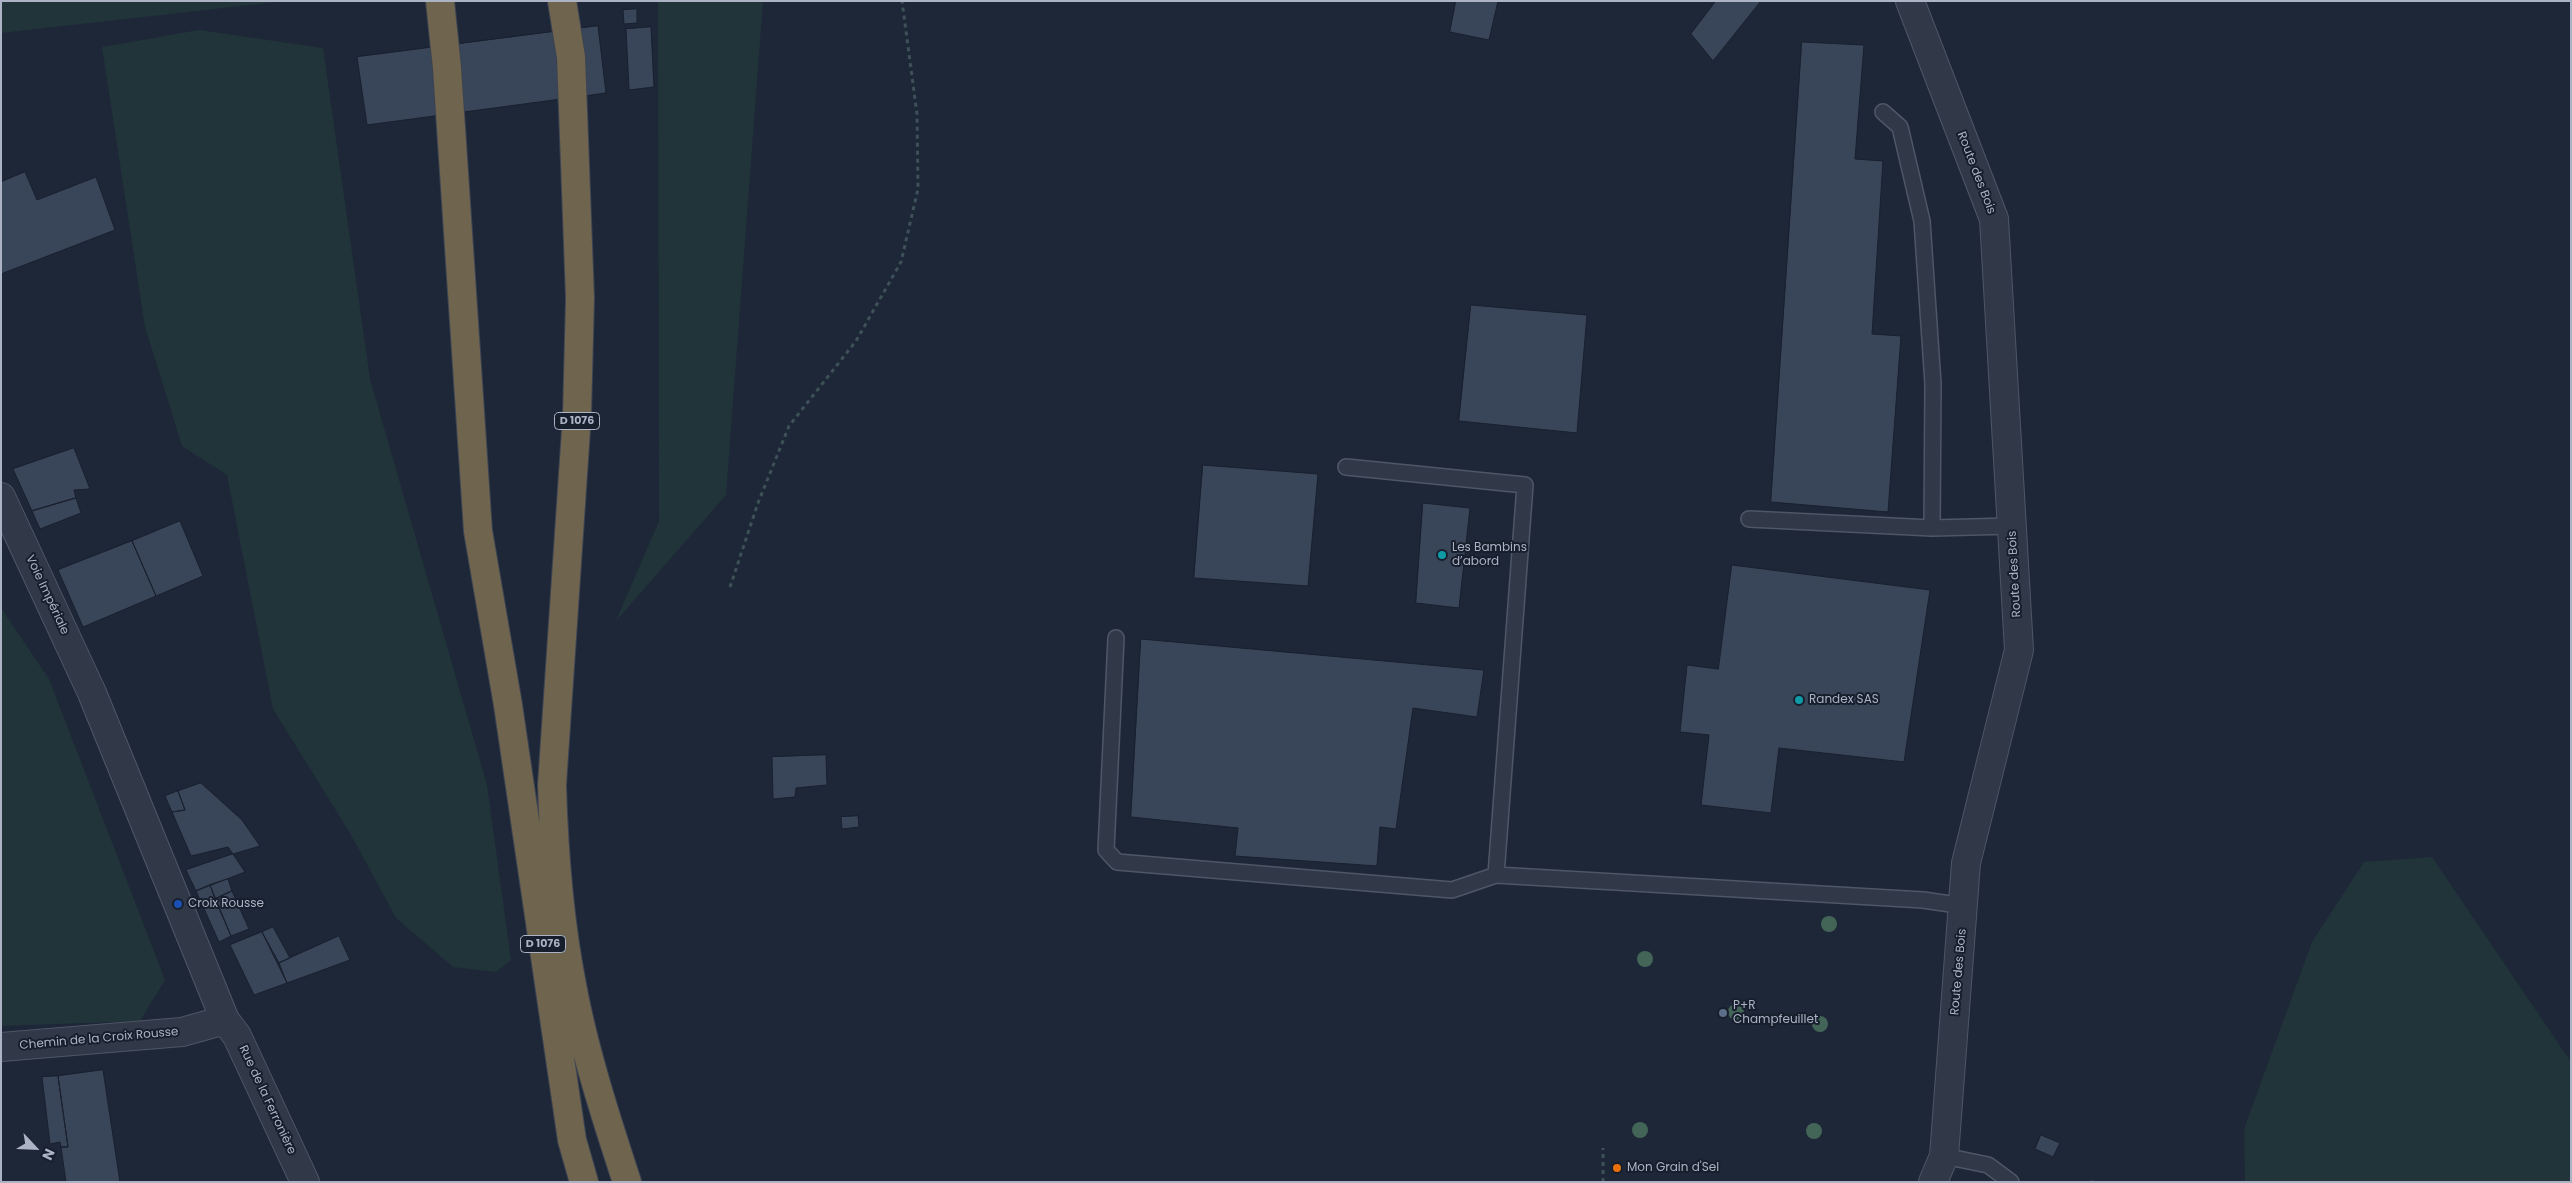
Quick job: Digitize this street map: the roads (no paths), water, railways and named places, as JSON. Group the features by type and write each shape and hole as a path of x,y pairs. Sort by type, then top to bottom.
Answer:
{"highway":[{"name":"D 1076","path":"440,1 447,68 478,531 508,705 572,1140 584,1182"},
{"name":"D 1076","path":"562,1 571,57 580,298 577,415 552,785 554,838 572,985 606,1116 627,1182"}],"street":[{"name":"Route des Bois","path":"1910,1 1994,219 2019,650 1966,863 1944,1156"},
{"name":"Voie Impériale","path":"1,497 92,693 225,1020"},
{"name":"Chemin de la Croix Rousse","path":"1,1047 182,1032 225,1020"},
{"name":"Rue de la Ferronière","path":"225,1020 237,1036 305,1182"},
{"path":"1932,1182 1944,1156"}],"lane":[{"path":"1883,112 1900,127 1922,221 1933,384 1932,528"},
{"path":"1346,467 1525,486 1496,875"},
{"path":"1749,519 1932,528 2012,526"},
{"path":"1116,638 1106,850 1117,862 1452,890 1496,875 1923,900 1964,906"},
{"path":"1944,1156 1988,1165 2011,1182"}],"place":[{"name":"Les Bambins d’abord","path":"1442,555"},
{"name":"Randex SAS","path":"1799,700"},
{"name":"Croix Rousse","path":"178,904"},
{"name":"P+R Champfeuillet","path":"1723,1013"},
{"name":"Mon Grain d'Sel","path":"1617,1168"}]}
